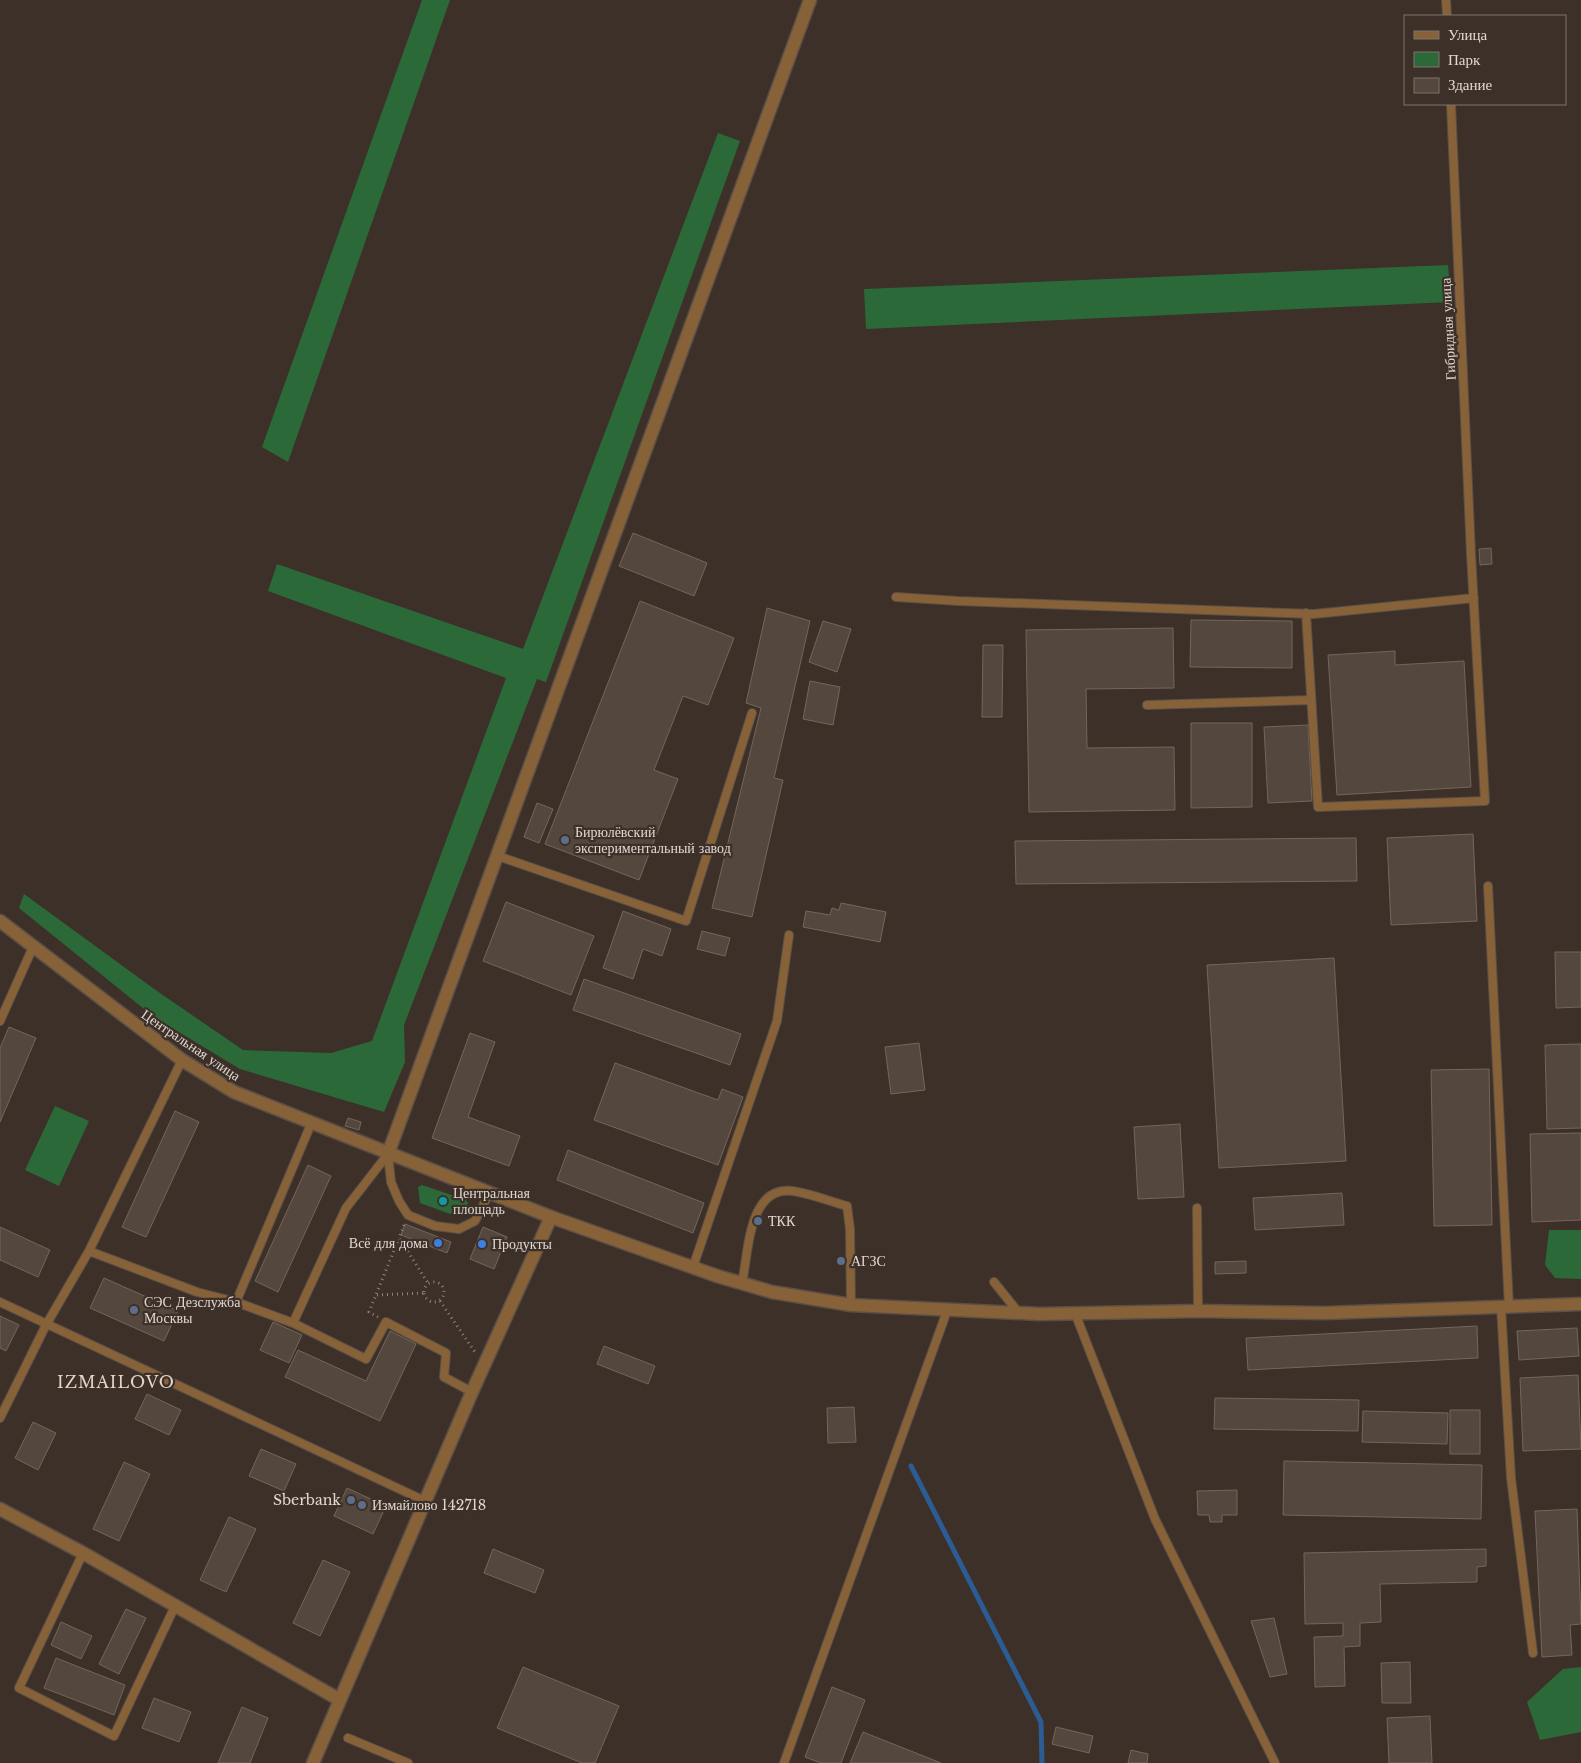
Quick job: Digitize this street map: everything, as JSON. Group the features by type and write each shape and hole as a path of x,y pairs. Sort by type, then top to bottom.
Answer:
{"street":[{"path":"388,1154 810,0"},
{"name":"Центральная улица","path":"0,921 182,1060 234,1092 490,1194 742,1284 798,1297 851,1305 1019,1313 1198,1311 1325,1313 1581,1304"},
{"path":"313,1763 472,1392 551,1217"},
{"path":"0,1509 83,1553 340,1700"}],"lane":[{"path":"1446,0 1447,15"},
{"name":"Гибридная улица","path":"1311,700 1318,807 1485,801 1471,554 1451,105"},
{"path":"896,597 958,601 1306,613 1474,598"},
{"path":"1147,705 1311,700 1306,613"},
{"path":"498,856 686,921 752,714"},
{"path":"1488,886 1511,1478 1533,1653"},
{"path":"693,1268 777,1021 790,934"},
{"path":"0,1021 33,947"},
{"path":"0,1418 46,1325 89,1251 182,1060"},
{"path":"236,1302 312,1124"},
{"path":"388,1154 391,1182 399,1201 408,1215 434,1226 458,1229 475,1221 490,1194"},
{"path":"293,1323 346,1208 388,1154"},
{"path":"742,1284 754,1222 762,1202 776,1191 797,1191 847,1206 850,1229 851,1305"},
{"path":"1197,1208 1198,1311"},
{"path":"89,1251 197,1292 236,1302 293,1323 366,1359 386,1322 446,1353 444,1377 472,1392"},
{"path":"994,1282 1019,1313"},
{"path":"0,1302 425,1500"},
{"path":"784,1763 947,1311"},
{"path":"1075,1313 1155,1519 1275,1763"},
{"path":"83,1553 19,1688 114,1736 175,1606"},
{"path":"348,1738 408,1763"}],"path":[{"path":"386,1322 369,1312 408,1215"},
{"path":"400,1238 428,1283"},
{"path":"436,1282 443,1286 445,1294 440,1301 432,1302 425,1298 424,1290 428,1283 436,1282"},
{"path":"377,1295 424,1293"},
{"path":"440,1301 484,1365"}],"green space":[{"path":"422,0 450,0 288,462 262,447"},
{"path":"718,133 740,141 546,682 537,679 404,1025 405,1062 384,1112 240,1069 154,1017 19,908 24,894 157,991 243,1050 331,1053 372,1041 506,678 268,591 277,564 523,649"},
{"path":"1448,265 1451,302 866,329 864,289"},
{"path":"55,1106 89,1121 59,1186 25,1170"},
{"name":"Центральная площадь","path":"422,1185 466,1200 468,1203 463,1214 453,1215 420,1203 418,1187"},
{"path":"1549,1230 1581,1230 1581,1279 1555,1278 1545,1265"},
{"path":"1581,1667 1581,1732 1540,1740 1527,1702 1563,1669"}],"building":[{"path":"633,533 707,563 694,596 619,566"},
{"path":"1491,548 1492,564 1480,565 1479,549"},
{"path":"640,601 734,638 708,705 683,696 654,770 678,779 639,880 545,844"},
{"path":"767,608 810,621 774,778 783,780 752,917 712,908 761,708 746,703"},
{"path":"1191,620 1292,621 1292,668 1190,667"},
{"path":"823,621 851,629 837,672 809,662"},
{"path":"1173,628 1174,688 1086,689 1087,748 1174,747 1175,810 1029,812 1026,630"},
{"path":"983,645 1003,645 1002,717 982,717"},
{"path":"1395,651 1395,665 1464,661 1471,787 1337,795 1328,655"},
{"path":"810,681 840,687 833,725 803,719"},
{"path":"1191,723 1252,723 1252,807 1191,808"},
{"path":"1308,725 1312,801 1268,803 1264,727"},
{"path":"537,803 553,809 539,843 524,837"},
{"path":"1473,834 1477,921 1391,925 1387,838"},
{"path":"1356,838 1357,881 1016,884 1015,841"},
{"path":"506,902 594,936 571,995 483,961"},
{"path":"841,903 886,912 880,942 803,927 806,911 830,915 832,908 839,910"},
{"path":"623,911 671,929 662,956 643,949 633,979 603,968"},
{"path":"702,931 730,938 725,956 697,949"},
{"path":"1555,952 1581,952 1581,1007 1556,1008"},
{"path":"1334,958 1346,1161 1219,1168 1207,965"},
{"path":"584,979 741,1034 730,1065 573,1010"},
{"path":"9,1027 36,1038 0,1122 0,1048"},
{"path":"470,1033 495,1042 468,1117 520,1136 509,1166 432,1138"},
{"path":"919,1043 925,1090 891,1094 885,1047"},
{"path":"1581,1044 1581,1128 1547,1129 1545,1045"},
{"path":"615,1063 718,1100 722,1089 743,1097 718,1165 594,1120"},
{"path":"1489,1069 1492,1225 1434,1226 1431,1070"},
{"path":"175,1111 199,1122 146,1237 122,1227"},
{"path":"348,1118 361,1122 359,1130 345,1126"},
{"path":"1180,1124 1184,1197 1138,1199 1134,1127"},
{"path":"1581,1133 1581,1220 1532,1222 1530,1134"},
{"path":"568,1150 704,1203 693,1233 557,1180"},
{"path":"308,1165 331,1176 278,1292 255,1281"},
{"path":"1342,1193 1344,1225 1255,1230 1253,1198"},
{"path":"405,1224 451,1242 447,1253 401,1235"},
{"path":"0,1227 50,1250 38,1277 0,1260"},
{"path":"483,1227 507,1237 494,1269 470,1259"},
{"path":"1246,1261 1246,1273 1215,1274 1215,1262"},
{"path":"104,1278 178,1311 164,1341 90,1308"},
{"path":"0,1316 19,1325 6,1351 0,1348"},
{"path":"273,1322 302,1335 289,1363 260,1350"},
{"path":"1477,1326 1478,1358 1248,1370 1246,1338"},
{"path":"1577,1328 1579,1356 1519,1360 1517,1331"},
{"path":"390,1331 416,1344 380,1421 285,1377 298,1350 366,1381"},
{"path":"604,1346 655,1366 648,1384 597,1364"},
{"path":"1578,1375 1581,1449 1523,1451 1520,1378"},
{"path":"147,1394 181,1410 169,1435 135,1419"},
{"path":"1215,1398 1359,1400 1358,1431 1214,1429"},
{"path":"854,1407 856,1442 828,1443 827,1408"},
{"path":"1450,1410 1480,1410 1480,1454 1450,1454"},
{"path":"1363,1411 1448,1413 1447,1444 1362,1442"},
{"path":"33,1422 56,1433 38,1470 15,1458"},
{"path":"261,1449 296,1464 284,1491 249,1476"},
{"path":"1284,1461 1482,1465 1481,1519 1283,1515"},
{"path":"124,1462 150,1474 119,1541 93,1529"},
{"path":"347,1488 386,1506 373,1534 334,1516"},
{"path":"1237,1490 1237,1515 1222,1515 1222,1522 1210,1522 1209,1515 1198,1515 1197,1491"},
{"path":"1577,1509 1581,1624 1570,1625 1572,1655 1542,1657 1535,1511"},
{"path":"229,1517 256,1529 226,1592 200,1580"},
{"path":"493,1549 544,1570 535,1593 484,1573"},
{"path":"1486,1549 1486,1566 1477,1567 1477,1582 1380,1584 1381,1622 1360,1623 1360,1646 1344,1647 1345,1686 1315,1687 1314,1637 1343,1636 1343,1623 1305,1624 1304,1553"},
{"path":"323,1560 350,1572 320,1636 293,1623"},
{"path":"126,1609 146,1618 119,1674 99,1664"},
{"path":"1274,1618 1287,1674 1270,1677 1251,1621"},
{"path":"61,1622 92,1636 81,1659 51,1645"},
{"path":"56,1658 125,1685 114,1715 44,1688"},
{"path":"1410,1662 1411,1703 1382,1703 1381,1663"},
{"path":"523,1667 619,1706 595,1763 582,1763 497,1728"},
{"path":"832,1687 865,1700 841,1763 821,1763 805,1757"},
{"path":"154,1698 191,1712 179,1742 142,1728"},
{"path":"242,1707 268,1718 250,1763 218,1763"},
{"path":"1430,1716 1432,1763 1389,1763 1387,1718"},
{"path":"1056,1727 1093,1736 1089,1753 1052,1744"},
{"path":"863,1732 941,1763 850,1763"},
{"path":"1131,1750 1148,1754 1147,1763 1128,1763"}],"waterway":[{"path":"911,1466 1041,1722 1042,1763"}],"place":[{"name":"Бирюлёвский экспериментальный завод","path":"565,840"},
{"name":"Центральная площадь","path":"443,1201"},
{"name":"ТКК","path":"758,1221"},
{"name":"Всё для дома","path":"438,1243"},
{"name":"Продукты","path":"482,1244"},
{"name":"АГЗС","path":"841,1261"},
{"name":"СЭС Дезслужба Москвы","path":"134,1310"},
{"name":"Sberbank","path":"351,1500"},
{"name":"Измайлово 142718","path":"362,1505"}],"district":[{"name":"IZMAILOVO","path":"116,1382"}]}
